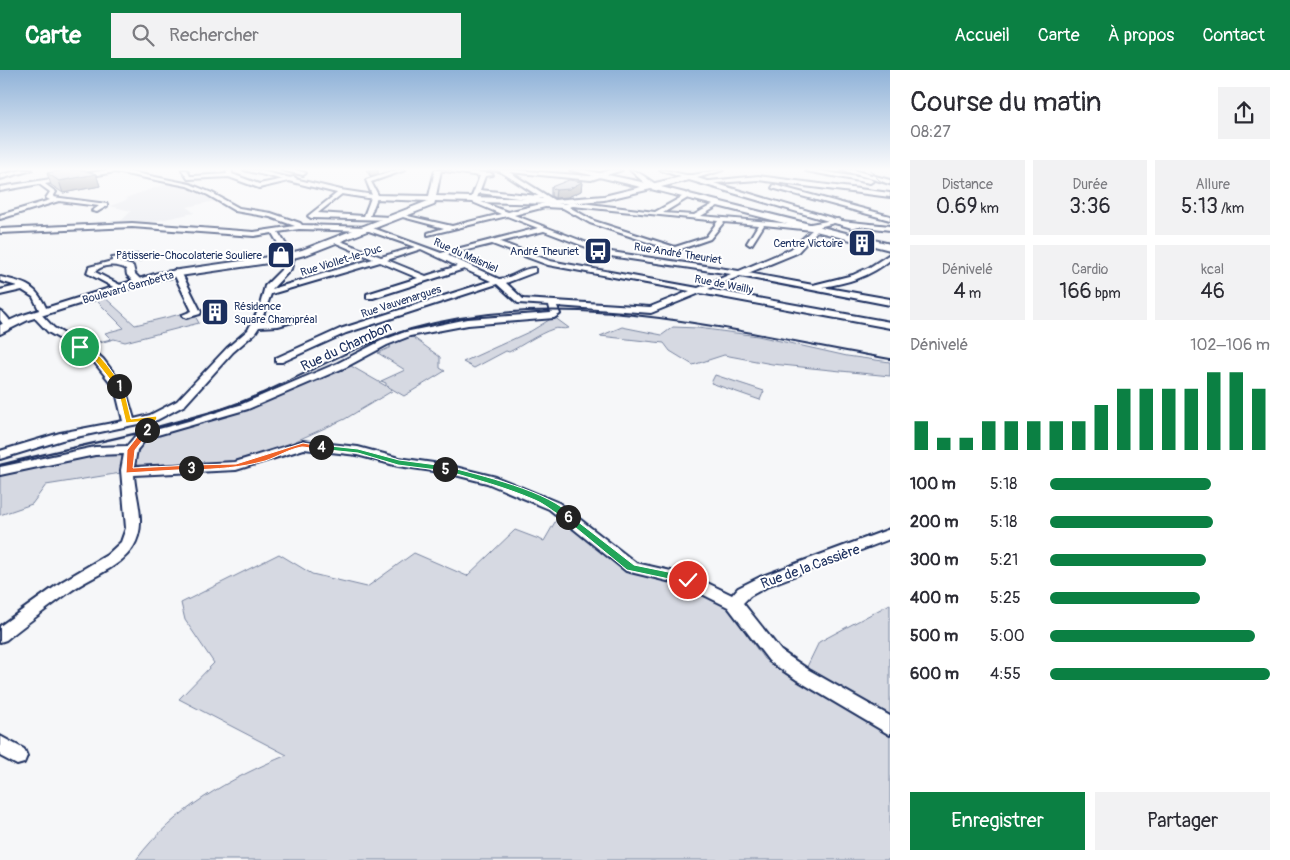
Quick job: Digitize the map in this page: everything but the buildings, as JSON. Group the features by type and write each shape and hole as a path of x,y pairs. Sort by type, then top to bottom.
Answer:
{"main road":[{"name":"Boulevard Gambetta","path":"4,327 40,313 118,288 177,272 290,257 390,220 418,207"},
{"path":"735,207 786,219 820,223 890,247"},
{"path":"789,207 890,235"}],"street":[{"path":"0,217 32,207"},
{"path":"95,211 102,207"},
{"path":"231,207 237,210 270,215 298,225"},
{"path":"0,231 132,225 244,234 275,232 298,225 321,207"},
{"path":"366,218 370,207"},
{"name":"Rue André Theuriet","path":"487,207 610,254 740,274 890,302"},
{"path":"430,234 506,215 529,207"},
{"path":"566,207 592,222 676,249 708,238 722,220"},
{"path":"606,207 656,214 805,227 838,221"},
{"path":"656,214 668,207"},
{"path":"695,217 712,207"},
{"path":"848,207 890,218"},
{"path":"7,208 20,210"},
{"path":"312,214 390,220"},
{"path":"401,215 452,229"},
{"path":"750,243 762,223"},
{"path":"820,223 848,224"},
{"name":"Rue du Maisniel","path":"298,225 365,229 422,247 498,281 521,301 651,310 794,251 820,223"},
{"path":"866,227 890,228"},
{"path":"440,255 544,229"},
{"path":"0,455 60,437 153,418 181,403 230,350 252,331 271,283 287,269 290,257 275,232"},
{"path":"336,241 425,278"},
{"name":"Rue de Wailly","path":"493,242 554,264 890,325"},
{"name":"Rue Viollet-le-Duc","path":"267,293 422,247"},
{"path":"807,286 859,278 876,269 890,256"},
{"path":"113,263 111,261 139,257"},
{"path":"118,288 90,271 100,265 113,263 129,267 131,275 138,282"},
{"path":"370,296 464,266"},
{"name":"Rue Vauvenargues","path":"279,360 343,331 498,281 507,281 532,270"},
{"path":"177,272 197,312 186,315"},
{"path":"0,280 13,281 37,296 40,313 51,330 91,353 99,360 120,388 128,422"},
{"path":"0,293 24,287"},
{"name":"Rue du Chambon","path":"144,435 244,407 342,366 378,346 408,334 468,322 554,315 556,314 552,303"},
{"path":"0,314 4,327"},
{"path":"256,324 278,323 293,319"},
{"path":"0,635 69,584 112,558 129,541 132,530 128,471 131,450 144,435 153,418"},
{"path":"128,471 236,466 303,445 358,451 398,462 447,469 491,480 538,498 560,510 631,568 688,580 734,603 775,656 803,675 890,726"},
{"path":"0,471 94,451 131,450"},
{"name":"Rue de la Cassière","path":"734,603 744,592 765,581 890,534"},
{"path":"0,745 17,756"}],"shaded area":[{"path":"114,207 188,207 194,213 141,224 117,225 131,211"},
{"path":"102,295 135,325 185,313 187,318 195,316 199,323 125,342 114,339 85,347 83,346 111,339 105,333 124,328 94,298"},
{"path":"554,317 569,328 555,328 547,331 509,352 506,351 474,368 463,362 531,331"},
{"path":"622,327 662,335 673,327 698,328 758,336 847,356 890,362 890,376 772,364 724,355 693,365 670,351 664,343 600,336"},
{"path":"410,335 440,357 440,368 445,371 404,396 387,386 392,391 345,419 251,461 200,466 138,466 134,463 144,437 294,389 351,366 386,386 386,383 381,381 405,370 378,353 391,347 386,344"},
{"path":"715,375 764,391 760,400 711,383"},
{"path":"94,453 122,453 121,473 46,485 32,504 0,515 0,474"},
{"path":"559,515 632,573 686,581 726,605 764,659 868,723 890,734 890,860 136,860 167,825 204,797 244,774 287,755 179,699 214,663 185,620 181,603 279,554 312,574 367,587 414,553 467,576 515,530 544,541"},
{"path":"890,604 890,726 803,675 819,642"}],"railway":[{"path":"258,395 391,335 470,316 530,311 590,312 651,317 711,326 890,359"},
{"path":"0,465 165,426 198,417 261,394"}],"place":[{"name":"Centre Victoire","path":"862,243"},
{"name":"André Theuriet","path":"598,251"},
{"name":"Pâtisserie-Chocolaterie Souliere","path":"281,255"},
{"name":"Résidence Square Champréal","path":"215,312"}],"route":[{"path":"80,347 96,356 118,384 128,422 153,418 144,435 131,450 128,471 157,468 236,466 254,462 292,447 303,445 358,451 398,462 447,469 491,480 538,498 560,510 631,568 688,580"}]}
